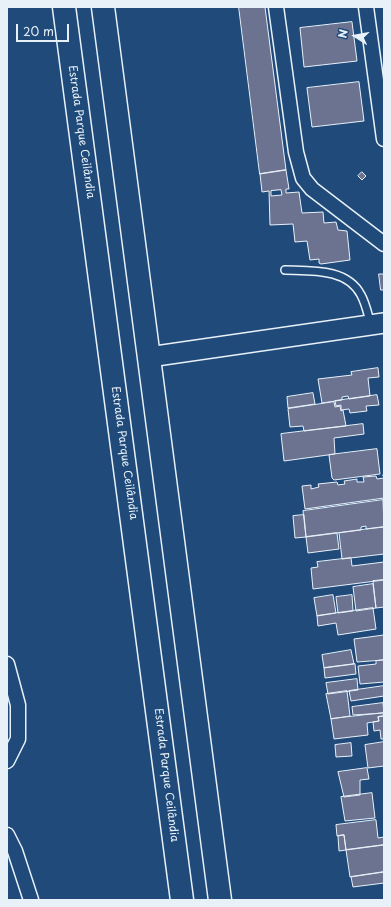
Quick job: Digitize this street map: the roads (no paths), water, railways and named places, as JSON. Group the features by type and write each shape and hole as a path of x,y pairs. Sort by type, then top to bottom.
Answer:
{"highway":[{"name":"Estrada Parque Ceilândia","path":"64,7 182,900"},
{"path":"103,7 220,900"}],"street":[{"path":"276,7 296,152 303,178 312,189 384,244"},
{"path":"366,7 384,139"},
{"path":"149,357 378,324"},
{"path":"7,664 18,705 18,739 7,760"},
{"path":"7,835 15,851 31,900"}],"lane":[{"path":"285,270 327,272 351,283 361,295 378,324"}]}
